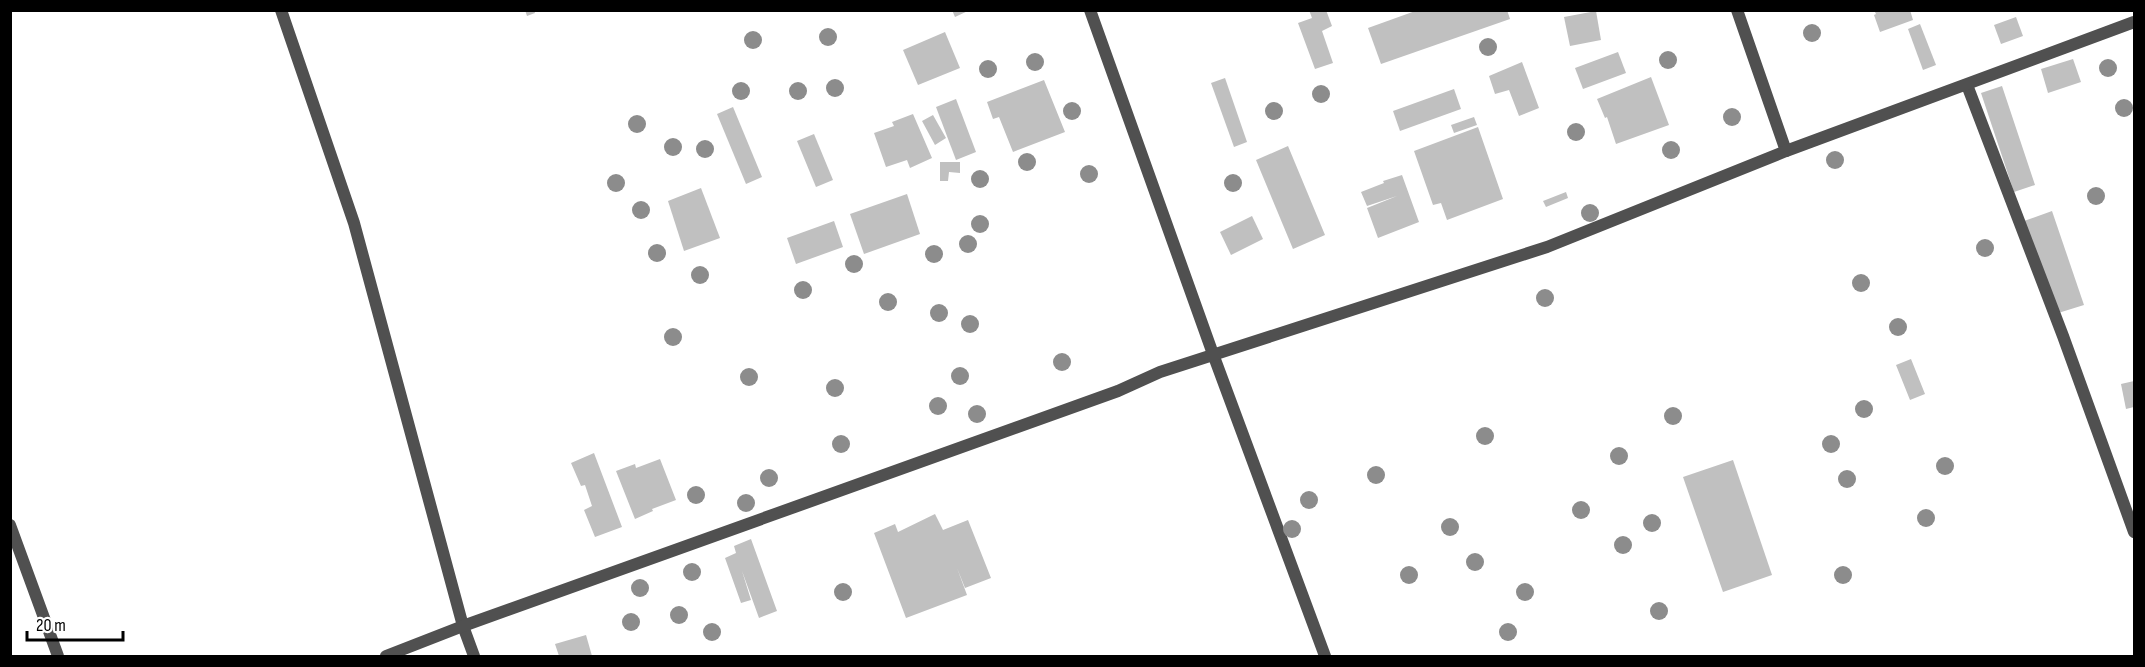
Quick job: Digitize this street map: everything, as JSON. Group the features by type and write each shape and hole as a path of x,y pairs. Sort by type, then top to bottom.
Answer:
{"street":[{"path":"281,10 354,223 463,626 474,657"},
{"path":"1090,10 1213,354 1325,657"},
{"path":"1737,10 1786,151"},
{"path":"386,657 463,626 1118,391 1160,372 1547,247 1786,151 2134,22"},
{"path":"1967,85 2063,336 2134,532"},
{"path":"10,525 57,657"}],"building":[{"path":"525,10 534,10 535,13 527,16"},
{"path":"952,10 970,10 955,17"},
{"path":"1309,10 1326,10 1332,26 1322,31 1333,63 1315,69 1298,23 1312,18"},
{"path":"1418,10 1507,10 1510,19 1381,64 1368,28"},
{"path":"1874,10 1910,10 1913,20 1880,32"},
{"path":"1596,11 1601,40 1570,46 1564,17"},
{"path":"2016,17 2023,36 2001,44 1994,25"},
{"path":"1920,24 1936,65 1923,70 1908,29"},
{"path":"945,32 960,68 918,85 903,50"},
{"path":"1618,52 1626,73 1583,89 1575,68"},
{"path":"2073,59 2081,82 2048,93 2041,69"},
{"path":"1522,62 1539,108 1519,116 1509,90 1495,94 1489,76"},
{"path":"1651,77 1669,125 1616,144 1607,117 1605,118 1597,99"},
{"path":"1225,78 1247,142 1234,147 1211,83"},
{"path":"1044,80 1065,132 1013,152 999,117 993,119 987,102"},
{"path":"2002,86 2035,185 2014,192 1981,93"},
{"path":"1454,89 1461,109 1400,131 1393,111"},
{"path":"956,99 976,152 956,160 936,107"},
{"path":"733,107 762,177 746,184 717,114"},
{"path":"913,114 932,158 910,168 907,160 886,167 874,133 894,126 892,122"},
{"path":"933,115 946,138 935,145 922,121"},
{"path":"1474,117 1477,125 1454,133 1451,125"},
{"path":"1478,127 1503,199 1447,220 1441,203 1433,205 1414,151"},
{"path":"814,134 833,180 816,187 797,141"},
{"path":"1288,146 1325,235 1293,249 1256,160"},
{"path":"940,162 960,162 960,173 949,172 948,181 940,181"},
{"path":"1402,175 1419,222 1378,238 1367,208 1397,196 1367,206 1361,192"},
{"path":"701,188 720,238 684,251 668,201"},
{"path":"1566,192 1568,198 1546,207 1543,201"},
{"path":"907,194 920,234 864,254 850,214"},
{"path":"2052,211 2084,305 2055,314 2024,221"},
{"path":"1252,216 1263,239 1231,255 1220,232"},
{"path":"834,221 843,247 796,264 787,238"},
{"path":"1911,359 1925,394 1910,400 1896,365"},
{"path":"2134,381 2134,407 2126,409 2121,384"},
{"path":"594,453 622,527 595,537 584,510 592,506 585,485 581,486 571,463"},
{"path":"660,459 676,500 652,509 653,511 635,519 616,471 635,464 636,468"},
{"path":"1733,460 1772,575 1723,592 1683,477"},
{"path":"935,514 943,530 968,520 991,578 965,588 957,568 967,595 906,618 874,533 895,524 898,532"},
{"path":"751,539 777,611 759,618 742,571 751,600 741,603 725,558 736,553 734,546"},
{"path":"586,635 592,656 559,656 555,644"}]}
